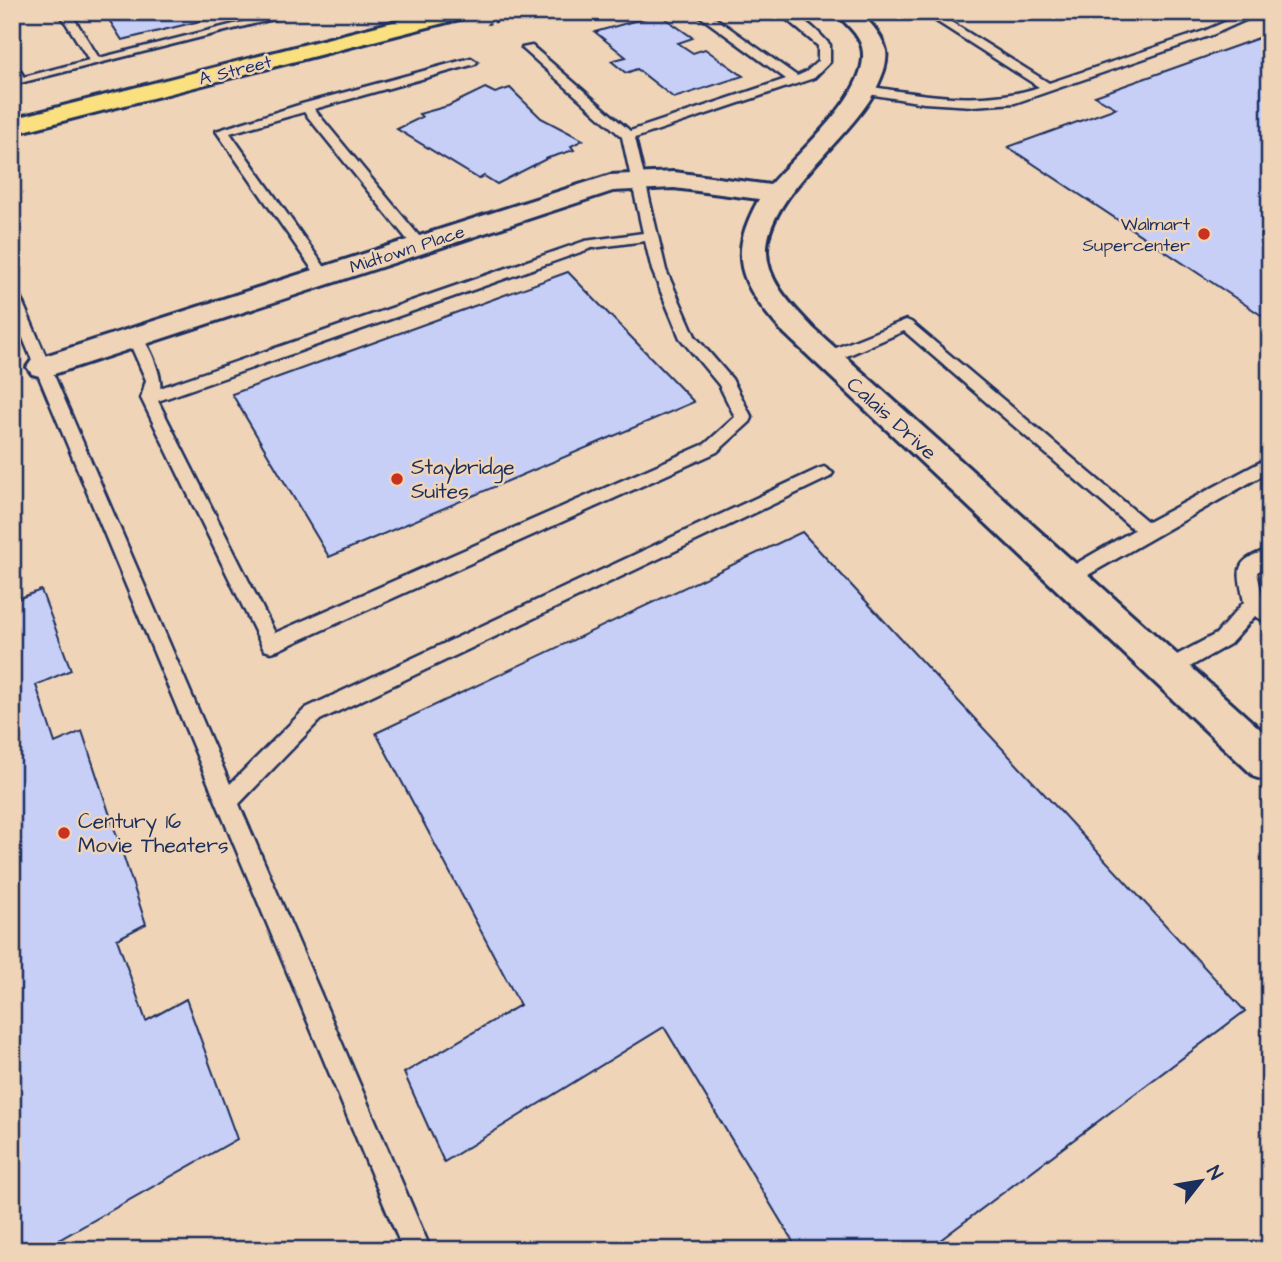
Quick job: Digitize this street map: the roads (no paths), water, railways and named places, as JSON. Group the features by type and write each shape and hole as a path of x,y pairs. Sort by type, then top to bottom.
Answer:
{"main road":[{"name":"A Street","path":"12,127 416,17 459,12"}],"street":[{"name":"Calais Drive","path":"846,12 866,33 874,49 874,64 866,90 763,212 754,233 754,257 759,279 775,304 827,358 1270,764"},
{"name":"Midtown Place","path":"43,367 610,183 639,179 708,181 778,195"}],"lane":[{"path":"64,12 96,62"},
{"path":"12,66 20,81 296,12"},
{"path":"699,12 795,80"},
{"path":"628,136 810,75 824,62 824,45 808,29 783,12"},
{"path":"927,12 1047,87"},
{"path":"866,90 924,99 973,102 1015,99 1208,33 1258,12"},
{"path":"135,337 154,380 149,398 271,644 711,448 744,418 726,383 688,338 659,270 628,136 528,48"},
{"path":"324,276 222,131 471,62"},
{"path":"306,107 419,245"},
{"path":"149,398 590,244 651,236"},
{"path":"12,294 417,1250"},
{"path":"827,358 906,325 1147,531"},
{"path":"1067,578 1270,463"},
{"path":"228,802 313,714 824,473"},
{"path":"1270,556 1247,569 1254,604 1270,617"},
{"path":"1167,670 1223,639 1254,604"}],"place":[{"name":"Walmart Supercenter","path":"1204,234"},
{"name":"Staybridge Suites","path":"397,479"},
{"name":"Century 16 Movie Theaters","path":"64,833"}]}
